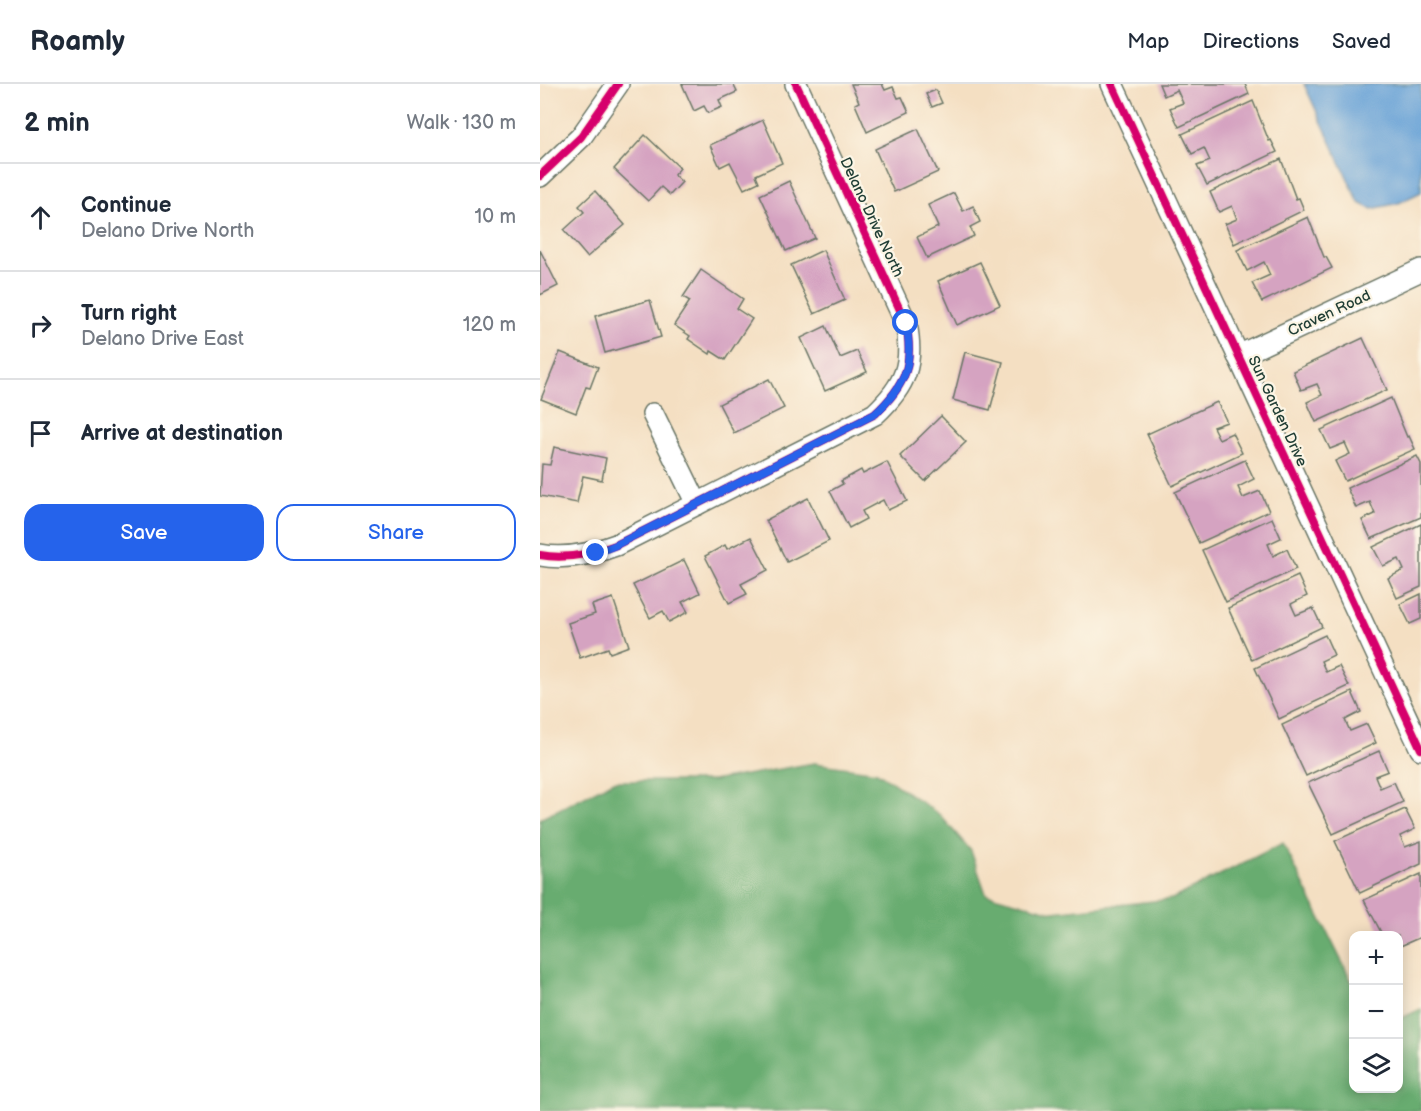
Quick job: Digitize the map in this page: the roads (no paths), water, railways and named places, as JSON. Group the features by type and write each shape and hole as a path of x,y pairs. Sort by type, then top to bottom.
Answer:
{"street":[{"path":"540,176 581,137 618,84"},
{"name":"Delano Drive North","path":"697,504 875,414 901,384 909,364 910,342 906,323 796,84"},
{"name":"Sun Garden Drive","path":"1112,84 1421,748"},
{"name":"Craven Road","path":"1238,356 1421,270"},
{"path":"540,555 572,556 596,553 697,504 653,414"}],"water":[{"path":"1304,84 1421,84 1421,192 1399,203 1372,209 1359,203"}]}
